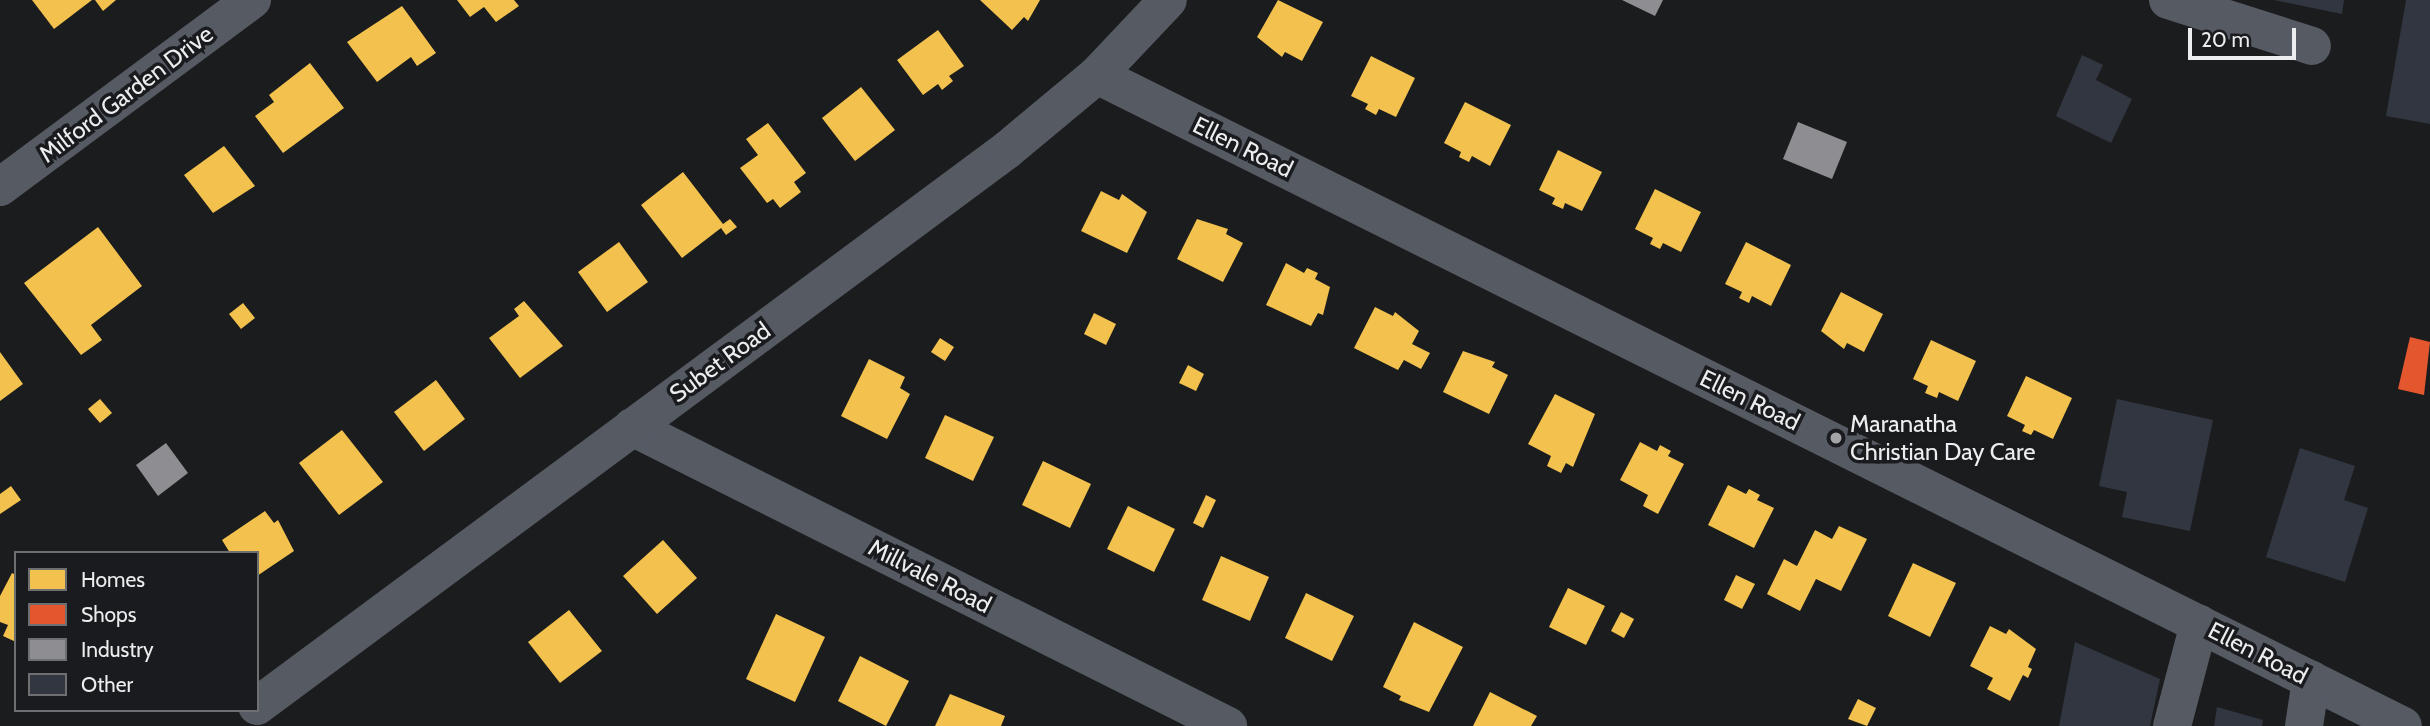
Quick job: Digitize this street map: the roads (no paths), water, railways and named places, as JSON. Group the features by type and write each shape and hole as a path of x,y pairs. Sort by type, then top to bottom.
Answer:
{"street":[{"name":"Milford Garden Drive","path":"0,187 252,0"},
{"name":"Subet Road","path":"259,705 1007,150 1097,75 1168,0"},
{"path":"2168,0 2312,46"},
{"name":"Ellen Road","path":"1097,75 2403,726"},
{"name":"Millvale Road","path":"632,427 1228,726"},
{"path":"2172,726 2199,624"},
{"path":"2304,726 2311,680"},
{"path":"231,726 249,712"}],"place":[{"name":"Maranatha Christian Day Care","path":"1836,438"}]}
